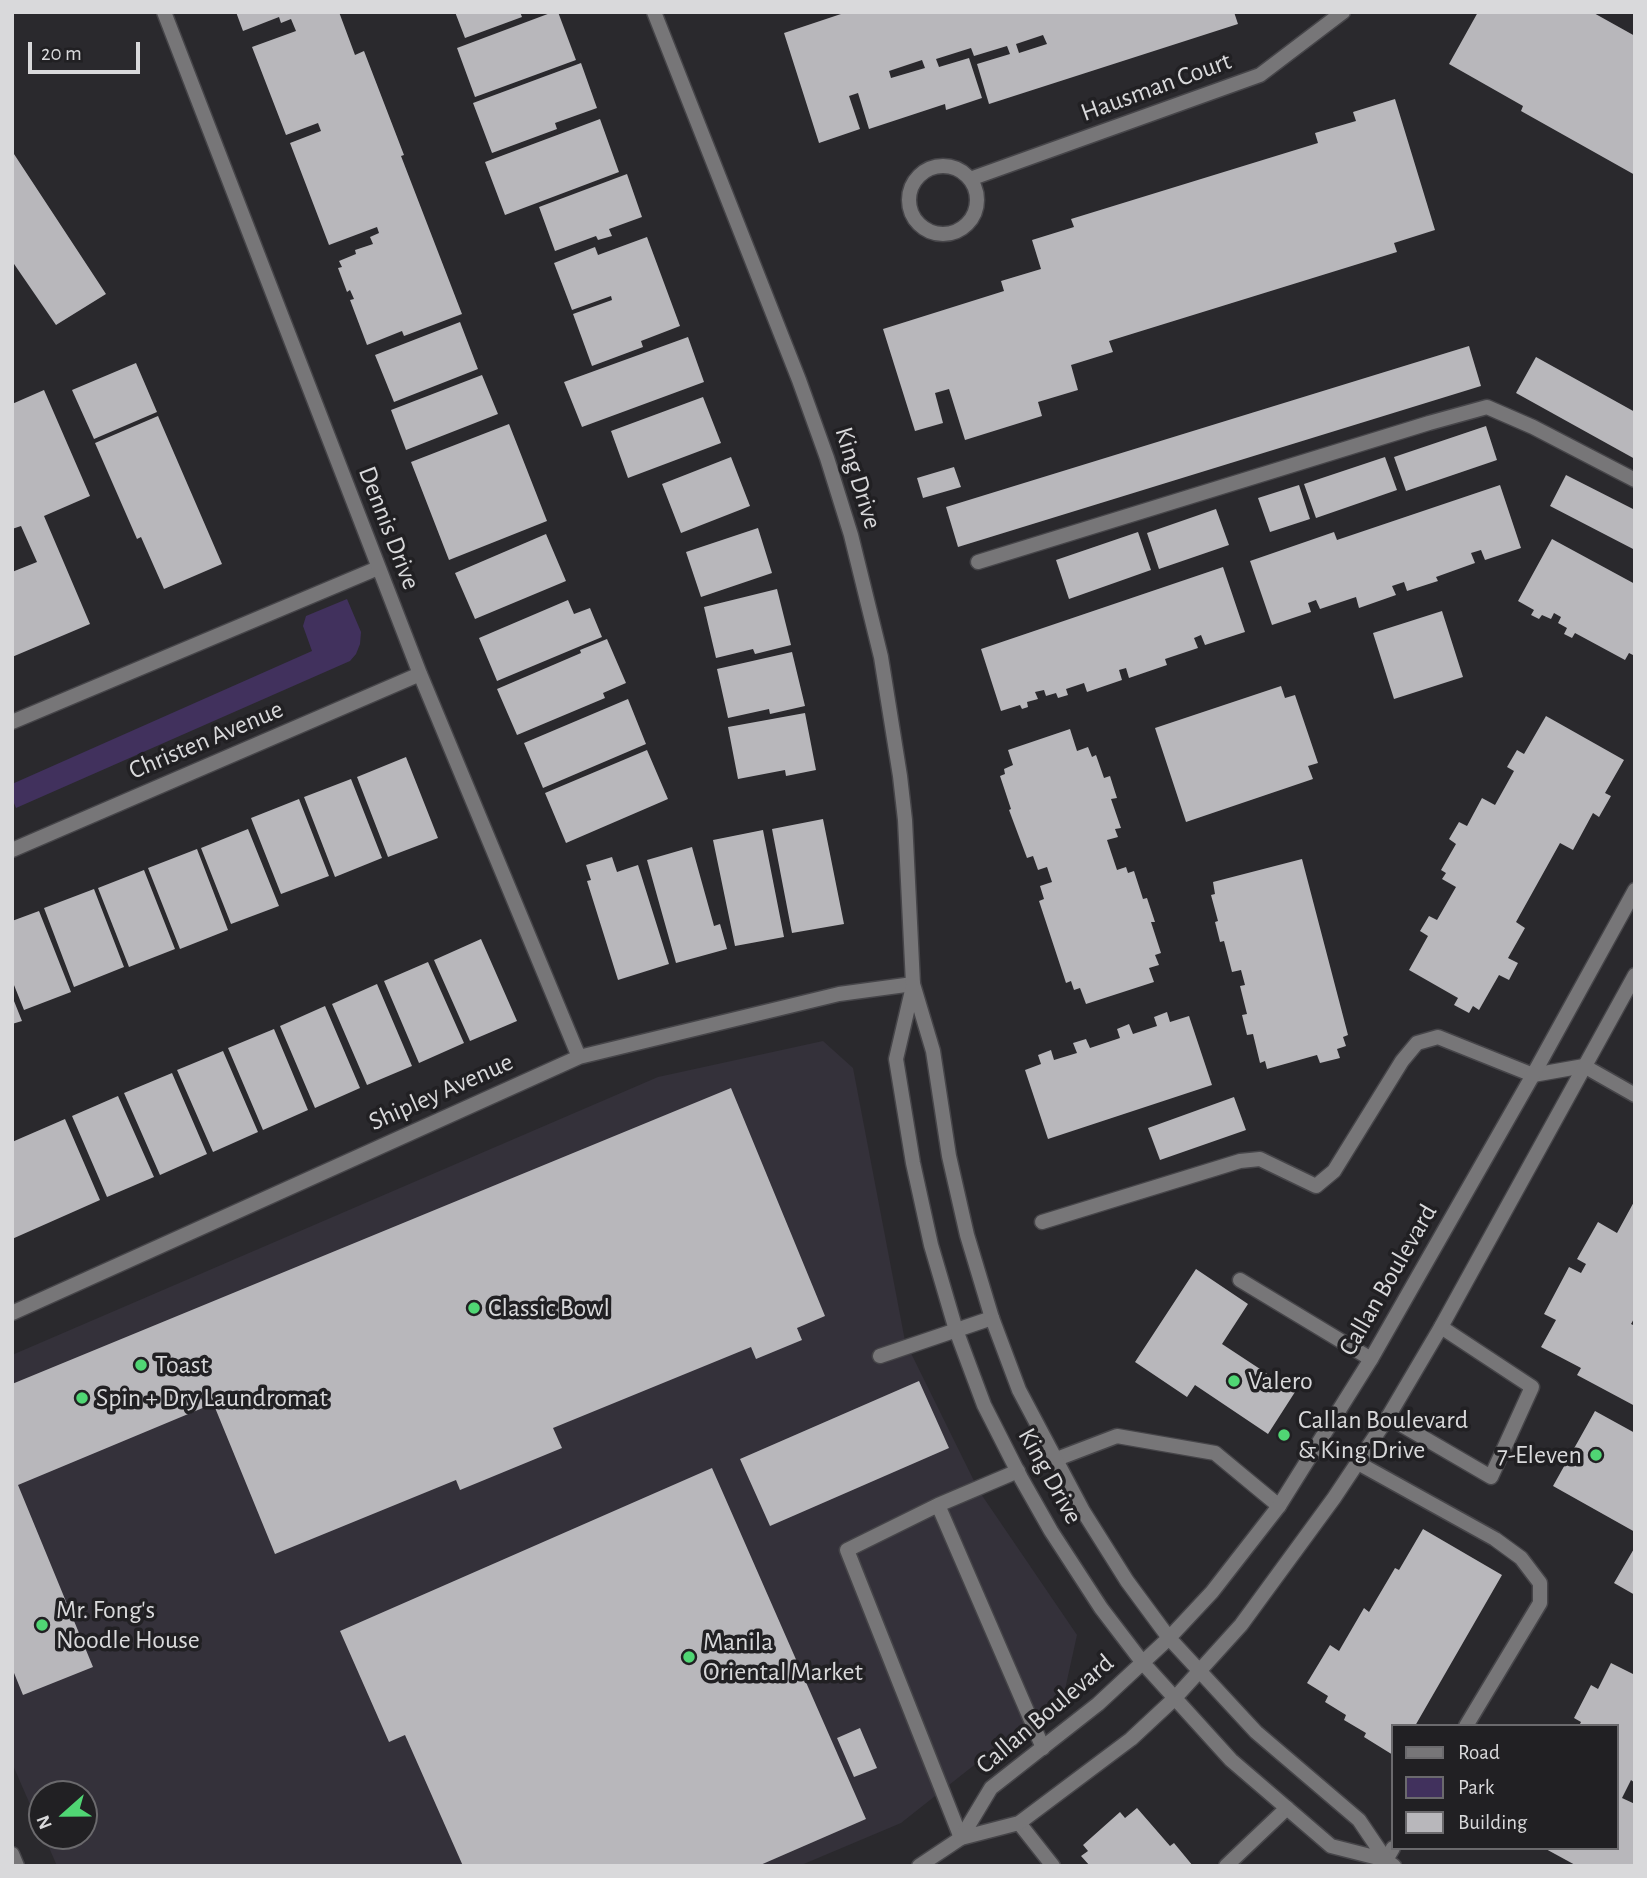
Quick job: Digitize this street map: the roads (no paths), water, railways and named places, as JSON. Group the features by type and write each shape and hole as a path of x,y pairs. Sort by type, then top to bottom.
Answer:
{"street":[{"name":"Dennis Drive","path":"164,12 420,674 579,1056"},
{"name":"King Drive","path":"654,12 799,380 827,458 853,545 881,657 900,776 905,820 913,984 933,1051 950,1156 967,1235 992,1318 1018,1390 1054,1460 1127,1581 1168,1638 1256,1732 1360,1820 1391,1858"},
{"name":"Hausman Court","path":"970,179 1260,75 1343,12"},
{"path":"948,166 960,170 970,179 976,191 977,205 973,218 964,228 952,234 939,234 926,230 915,221 909,209 908,196 913,183 922,172 934,167 948,166"},
{"path":"978,562 1487,407 1533,427 1635,480"},
{"path":"12,722 378,568"},
{"name":"Christen Avenue","path":"12,850 420,674"},
{"name":"Callan Boulevard","path":"961,1838 991,1788 1098,1704 1143,1663 1212,1592 1279,1506 1371,1359 1635,890"},
{"name":"Callan Boulevard","path":"919,1866 961,1838 1019,1823 1130,1739 1174,1699 1241,1625 1359,1462 1388,1417 1441,1327 1635,975"},
{"name":"King Drive","path":"913,984 896,1059 919,1190 931,1245 956,1331 984,1405 1018,1471 1051,1531 1101,1608 1143,1663 1231,1760 1331,1846 1391,1858"},
{"name":"Shipley Avenue","path":"12,1313 579,1056 839,994 913,984"},
{"path":"1042,1222 1240,1161 1260,1159 1316,1186 1334,1171 1402,1061 1417,1043 1438,1037 1533,1074 1584,1066 1635,1095"},
{"path":"1240,1280 1371,1359"},
{"path":"880,1356 992,1318"},
{"path":"1388,1417 1491,1478 1532,1387 1441,1327"},
{"path":"1054,1460 1117,1436 1215,1453 1279,1506"},
{"path":"1359,1462 1495,1539 1521,1558 1540,1583 1540,1603 1467,1724"},
{"path":"961,1838 846,1550 1018,1471"},
{"path":"938,1506 1043,1748"},
{"path":"1226,1866 1287,1808"},
{"path":"1019,1823 1053,1866"},
{"path":"12,1854 17,1866"}],"place":[{"name":"Classic Bowl","path":"474,1308"},
{"name":"Toast","path":"141,1365"},
{"name":"Valero","path":"1234,1381"},
{"name":"Spin + Dry Laundromat","path":"82,1398"},
{"name":"Callan Boulevard & King Drive","path":"1284,1435"},
{"name":"7-Eleven","path":"1596,1455"},
{"name":"Mr. Fong's Noodle House","path":"42,1625"},
{"name":"Manila Oriental Market","path":"689,1657"}]}
